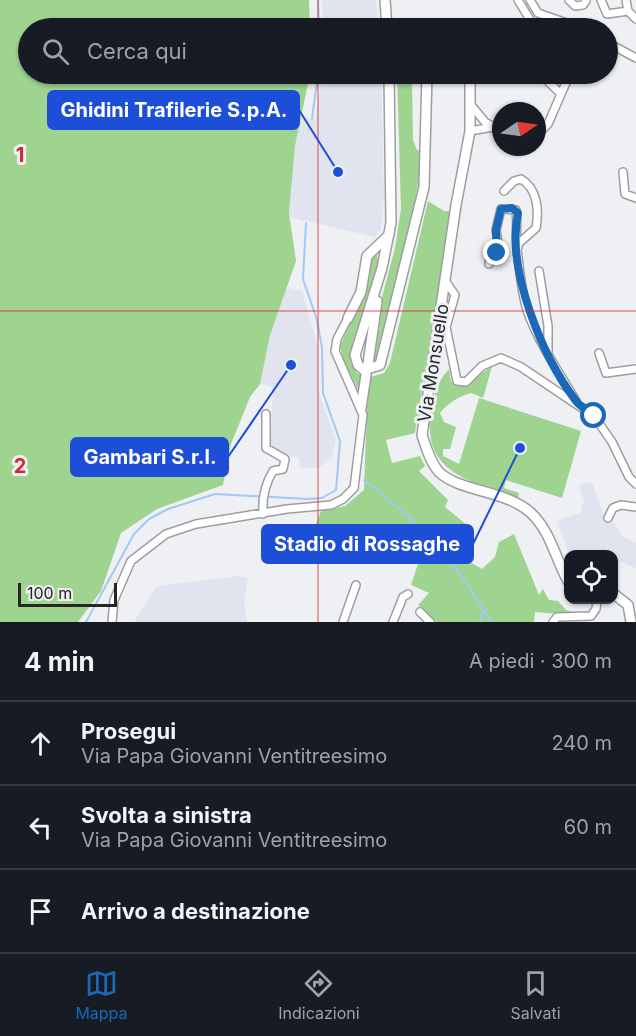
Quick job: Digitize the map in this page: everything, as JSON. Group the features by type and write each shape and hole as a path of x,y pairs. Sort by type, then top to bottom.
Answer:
{"main road":[{"path":"385,0 386,18"},
{"path":"368,363 392,213 389,84"},
{"path":"382,267 355,355 358,365 364,370 380,365 384,358 392,314 421,206 426,142 427,84"},
{"name":"Via Monsuello","path":"470,84 470,131 423,414 422,435 427,451 440,472 450,478 514,501 529,512 545,531 564,572"},
{"path":"348,318 362,292 365,260 373,248 389,235"},
{"path":"373,248 385,251"},
{"path":"361,408 366,375"},
{"path":"618,596 633,610 631,622"}],"street":[{"path":"518,0 529,18"},
{"path":"530,0 538,13 552,18"},
{"path":"569,0 575,6 583,5 586,1"},
{"path":"602,0 607,14 628,11"},
{"path":"626,0 628,11 636,20"},
{"path":"618,48 636,58"},
{"path":"550,84 561,94"},
{"path":"546,126 566,84"},
{"path":"471,105 492,126"},
{"path":"470,131 492,127"},
{"path":"623,172 625,194 636,198"},
{"path":"504,191 514,181 521,179 528,183 537,204 536,228 517,246"},
{"path":"489,264 491,256 499,251 496,230 501,209 504,207 516,210 518,213 515,227 517,246 528,312 577,403"},
{"path":"539,271 548,326 548,352"},
{"path":"446,282 455,295 446,327 457,381 466,382 482,366 501,358 577,403 594,416 612,442 629,477 636,484"},
{"path":"112,622 114,600 131,561 158,538 176,529 196,524 331,505 350,493 357,482 363,421 361,408 335,351 337,339 348,318"},
{"path":"599,353 606,373 636,369"},
{"path":"263,514 264,493 273,471 283,469 285,459 266,448 266,414"},
{"path":"608,519 613,508 621,505 636,507"},
{"path":"343,622 356,585"},
{"path":"393,622 402,597 408,594"},
{"path":"553,622 557,617 591,616 597,604"},
{"path":"420,612 430,622"}],"shaded area":[{"path":"322,0 376,0 377,18 323,18"},
{"path":"321,84 381,84 384,198 381,230 375,237 289,217 295,146 301,117 315,119"},
{"path":"285,287 302,291 318,346 318,390 336,440 332,457 319,468 300,468 299,458 270,453 273,387 260,384 270,335"},
{"path":"592,482 606,522 613,521 622,536 636,543 636,568 618,561 618,550 568,550 557,521 582,512 581,505 585,504 579,485"},
{"path":"239,576 248,578 244,600 247,622 134,622 157,586"}],"green space":[{"path":"0,0 309,0 310,18 18,18 18,84 308,84 295,146 289,213 296,261 270,335 260,384 250,397 231,444 223,485 157,509 121,533 101,591 78,622 0,622"},
{"path":"397,84 412,84 413,140 417,150 421,151 414,207 389,305 378,361 372,364 366,361 363,354 370,333 379,331 382,297 395,248 401,209"},
{"path":"428,201 444,211 451,211 415,433 386,440 392,463 420,456 425,466 419,471 448,500 445,507 467,525 468,535 454,540 447,548 482,569 495,557 499,542 514,534 539,595 543,589 549,600 558,601 566,610 572,612 571,615 535,612 534,622 436,622 418,605 429,593 411,585 419,561 379,547 333,549 310,539 321,511 345,506 364,490 367,407 343,360 340,346 365,292 369,261 373,254 377,255 378,265 375,277 355,335 350,361 357,373 367,378 384,373 390,363"},
{"path":"492,366 483,398 471,393 450,403 440,413 444,422 456,427 450,449 443,449 443,456 459,464 479,398 581,431 562,498 506,480 504,488 519,493 518,498 467,480 442,462 434,448 430,432 431,411 437,388 445,374 449,369 451,382 468,382"}],"waterway":[{"path":"318,0 319,18"},
{"path":"312,119 317,84"},
{"path":"86,622 134,534 149,519 168,509 215,494 307,499 322,498 336,490 340,441 323,393 322,348 317,320 303,279 306,223"},
{"path":"364,480 415,523 445,555 483,610 480,622"},
{"path":"483,610 493,622"}],"place":[{"name":"Ghidini Trafilerie S.p.A.","path":"338,172"},
{"name":"Gambari S.r.l.","path":"291,365"},
{"name":"Stadio di Rossaghe","path":"520,448"}],"route":[{"path":"497,253 499,251 496,230 501,209 512,208 518,213 515,227 517,250 528,312 577,403 594,416"}]}
